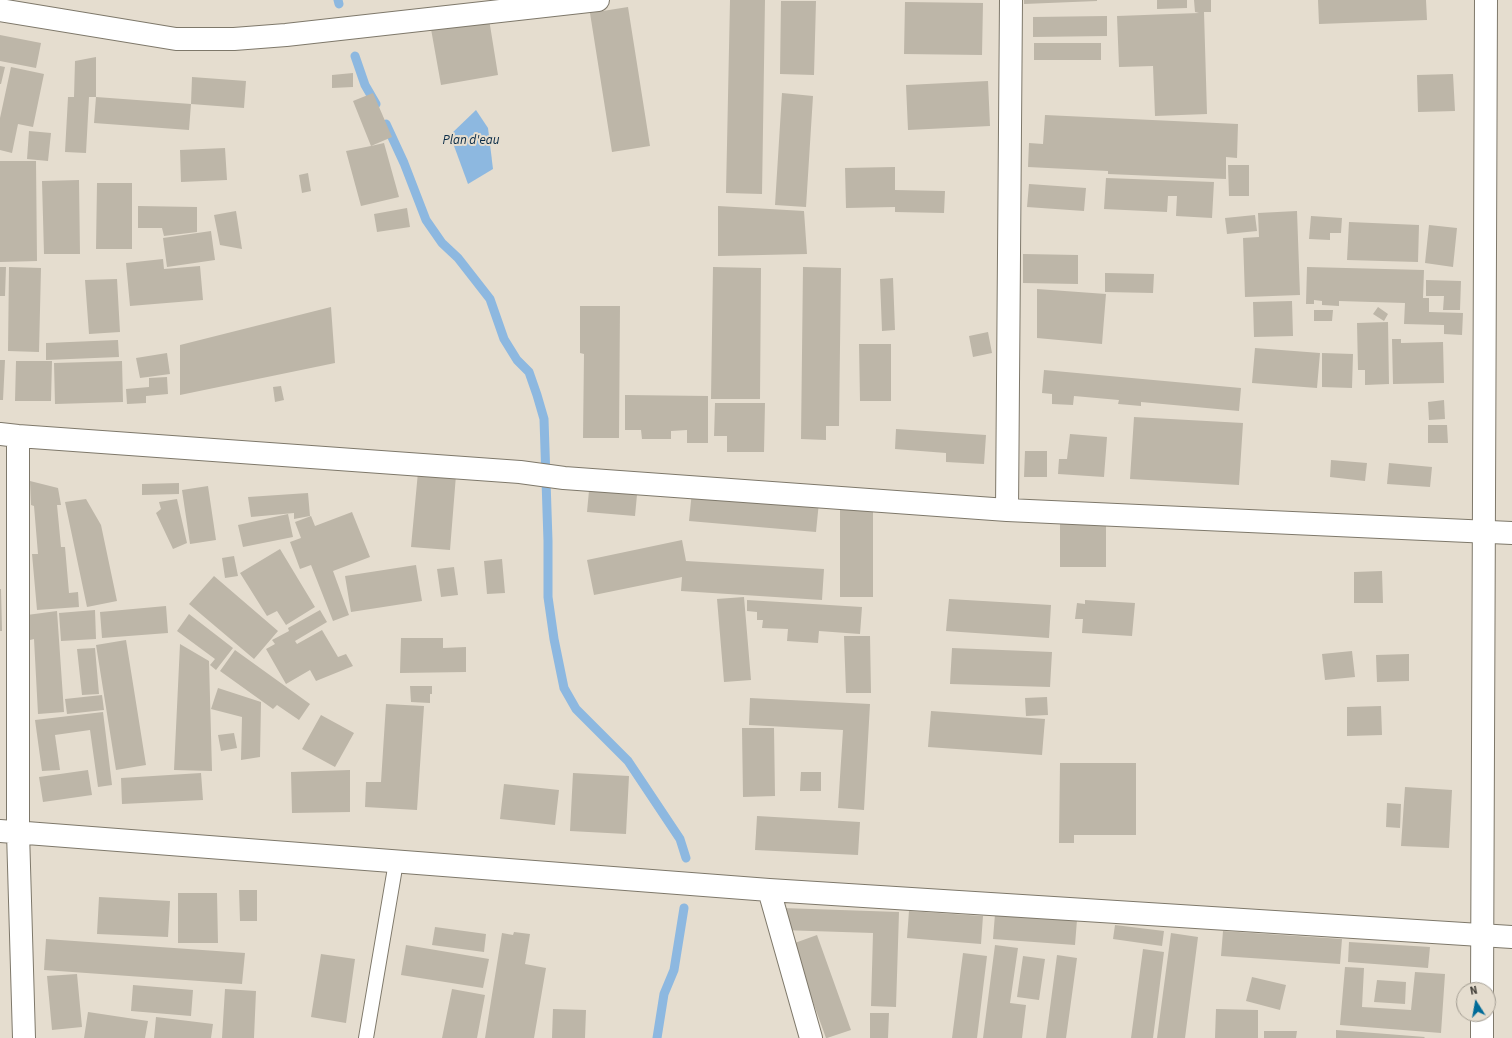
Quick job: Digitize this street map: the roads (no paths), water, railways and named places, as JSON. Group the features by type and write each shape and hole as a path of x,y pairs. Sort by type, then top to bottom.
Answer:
{"street":[{"path":"0,10 176,39 234,39 286,36 598,0"},
{"path":"1007,510 1011,0"},
{"path":"1482,982 1486,0"},
{"path":"24,1038 9,831 9,435 520,472 564,478 1007,510 1512,533"},
{"path":"9,831 769,890 1512,937"},
{"path":"769,890 811,1038"},
{"path":"1482,1022 1482,1038"}],"lane":[{"path":"366,1038 396,862"}],"water":[{"name":"Plan d'eau","path":"476,110 488,128 493,169 468,184 450,135"}],"waterway":[{"path":"338,0 339,4"},
{"path":"355,56 365,85 376,104"},
{"path":"386,124 404,163 426,220 442,243 458,258 490,299 504,339 517,360 529,372 537,395 544,419 548,541 548,597 554,639 564,688 576,709 628,761 680,839 686,858"},
{"path":"657,1038 664,994 674,970 684,908"}]}
